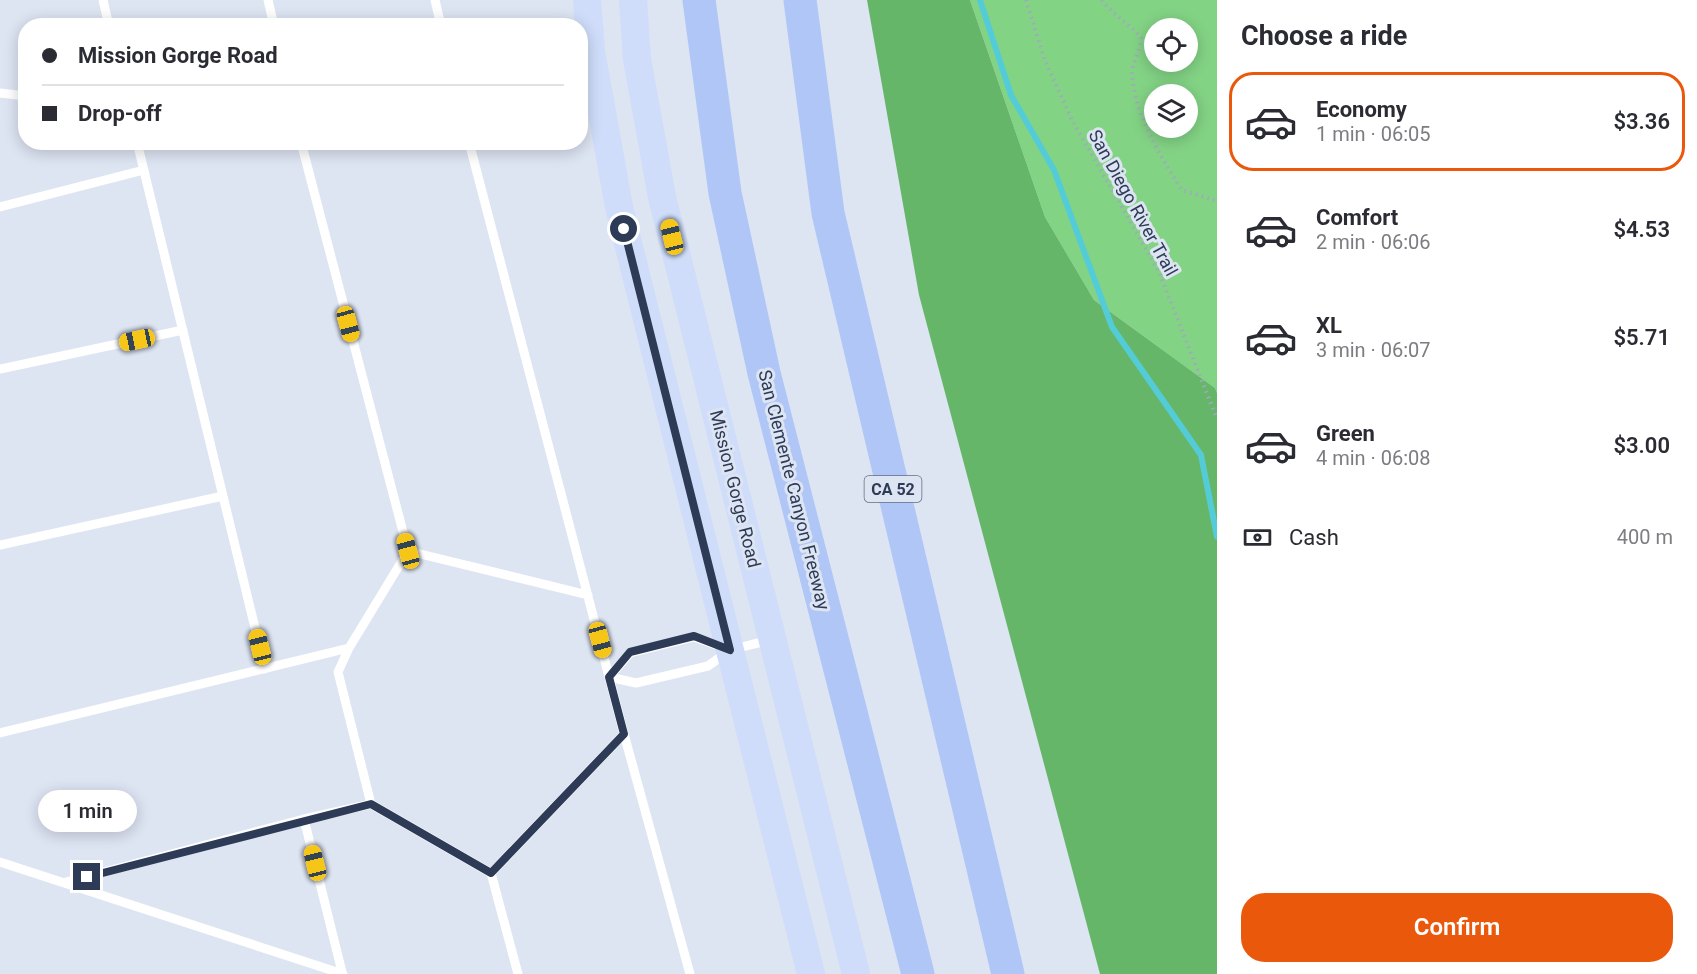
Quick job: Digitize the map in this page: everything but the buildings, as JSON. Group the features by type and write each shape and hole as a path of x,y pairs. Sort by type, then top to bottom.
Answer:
{"highway":[{"name":"San Clemente Canyon Freeway","path":"699,0 725,193 764,373 918,974"},
{"name":"CA 52","path":"800,0 828,213 1008,974"}],"main road":[{"path":"587,0 591,51 619,207 811,974"},
{"name":"Mission Gorge Road","path":"633,0 637,59 662,197 856,974"}],"lane":[{"path":"103,0 107,18"},
{"path":"268,0 272,18"},
{"path":"435,0 439,18"},
{"path":"0,93 18,95"},
{"path":"139,150 265,669"},
{"path":"303,150 408,551 349,648 338,672 371,804"},
{"path":"471,150 624,734 690,974"},
{"path":"0,207 144,170"},
{"path":"0,369 183,330"},
{"path":"0,545 223,496"},
{"path":"408,551 588,595"},
{"path":"609,677 630,652 694,636 730,650"},
{"path":"609,677 636,683 708,666 730,650 773,639"},
{"path":"0,734 349,648"},
{"path":"491,873 624,734"},
{"path":"65,882 304,819 371,804 491,873 518,974"},
{"path":"304,819 342,973"},
{"path":"0,862 342,973"}],"path":[{"name":"San Diego River Trail","path":"1026,0 1044,58 1072,120 1159,272 1217,419"},
{"path":"1102,0 1112,13 1129,23 1142,38 1140,51 1132,71 1143,124 1153,143 1182,190 1217,201"}],"green space":[{"path":"867,0 970,0 1045,217 1094,300 1215,388 1217,393 1217,974 1100,974 919,295"},
{"path":"970,0 1217,0 1217,393 1215,388 1094,300 1045,217"}],"waterway":[{"path":"980,0 1011,95 1054,170 1112,327 1201,455 1217,537"}],"route":[{"path":"87,877 304,819 371,804 491,873 624,734 609,677 630,652 694,636 730,650 624,229"}]}
